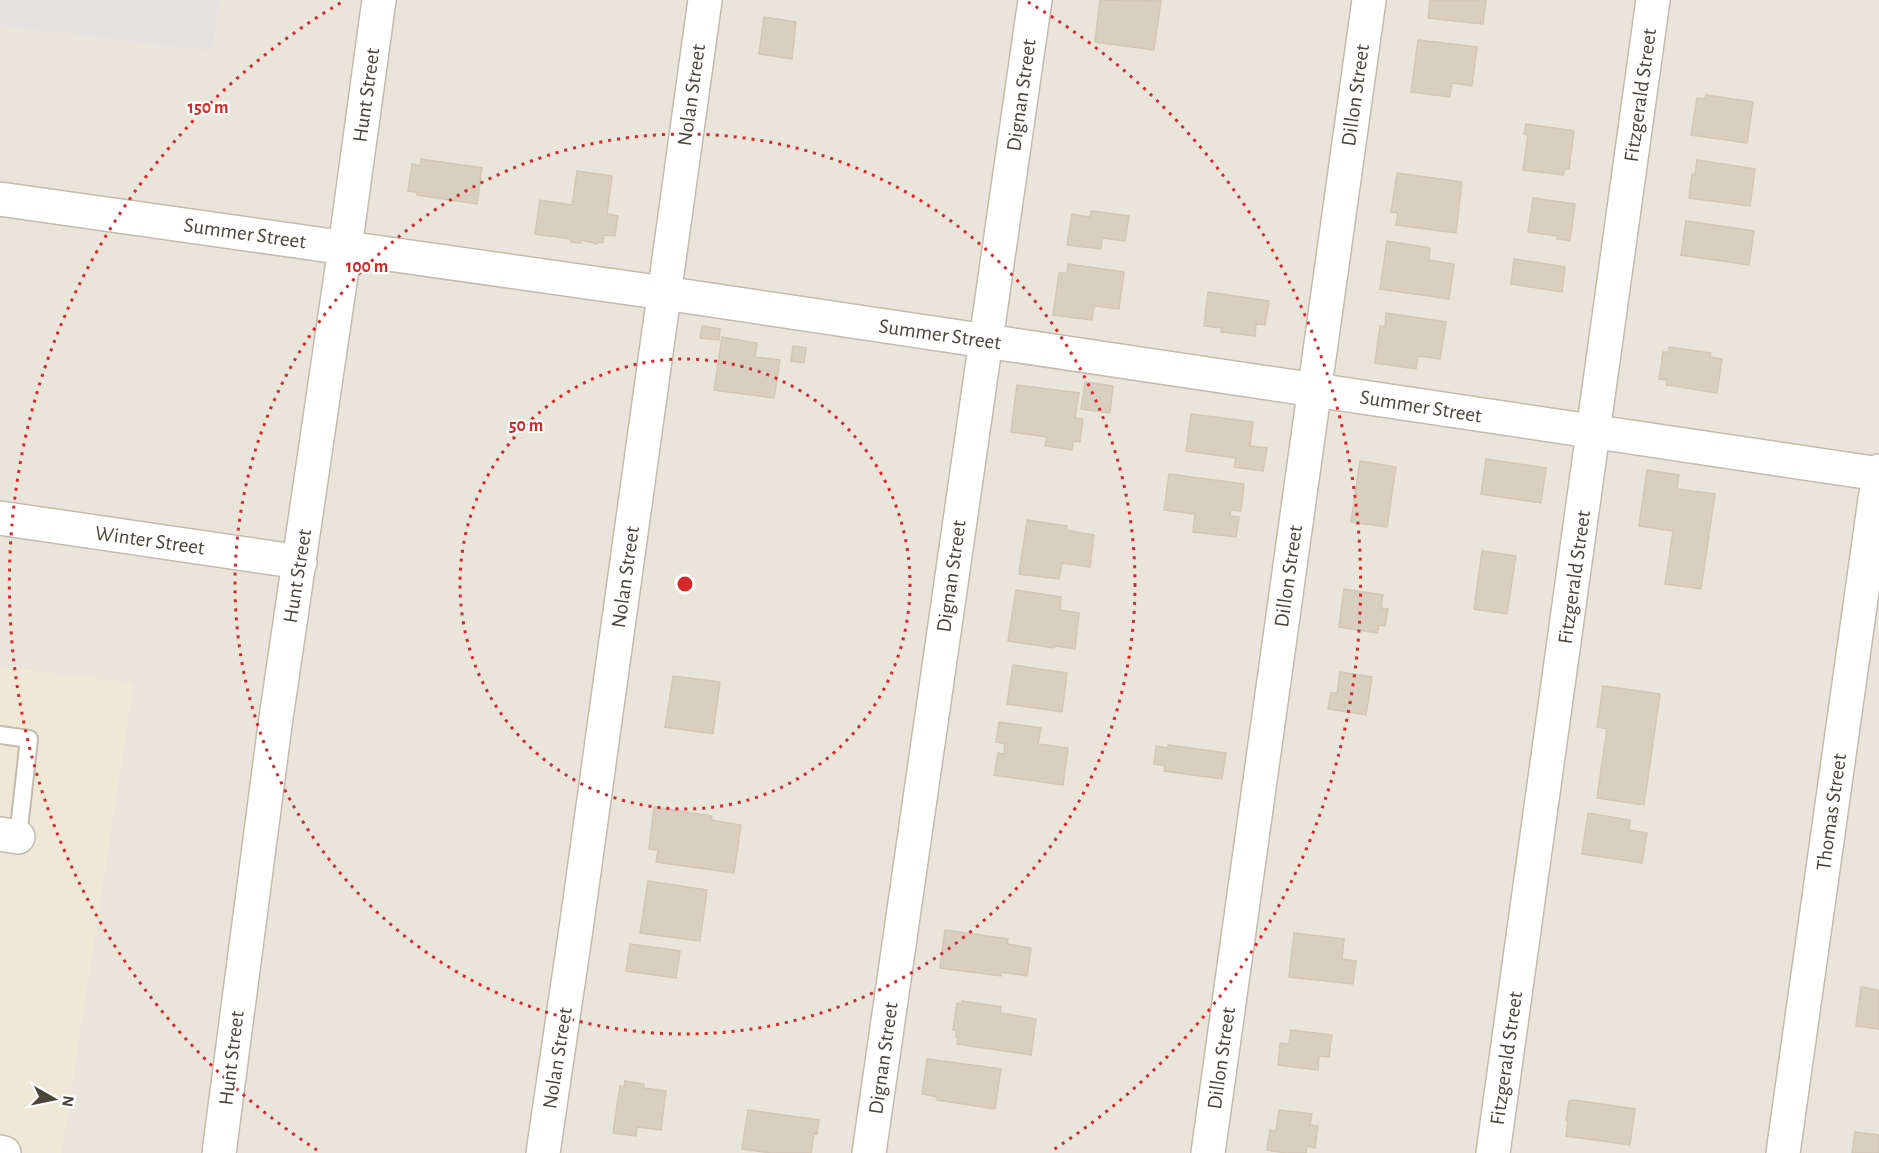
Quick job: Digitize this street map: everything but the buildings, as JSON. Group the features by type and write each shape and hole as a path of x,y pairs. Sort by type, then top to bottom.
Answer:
{"street":[{"name":"Hunt Street","path":"219,1153 275,725 379,0"},
{"name":"Nolan Street","path":"543,1153 705,0"},
{"name":"Dignan Street","path":"869,1153 1035,0"},
{"name":"Dillon Street","path":"1208,1153 1369,0"},
{"name":"Fitzgerald Street","path":"1493,1153 1653,0"},
{"name":"Summer Street","path":"0,199 664,293 1314,389 1594,433 1879,473"},
{"name":"Thomas Street","path":"1783,1153 1879,473"},
{"name":"Winter Street","path":"0,518 300,562"}],"lane":[{"path":"0,735 29,739 9,835"}],"shaded area":[{"path":"0,0 220,0 212,52 0,26"},
{"path":"220,0 1879,0 1879,1153 61,1153 133,684 0,667 0,26 212,52"},
{"path":"0,667 133,683 61,1153 0,1153"}]}
